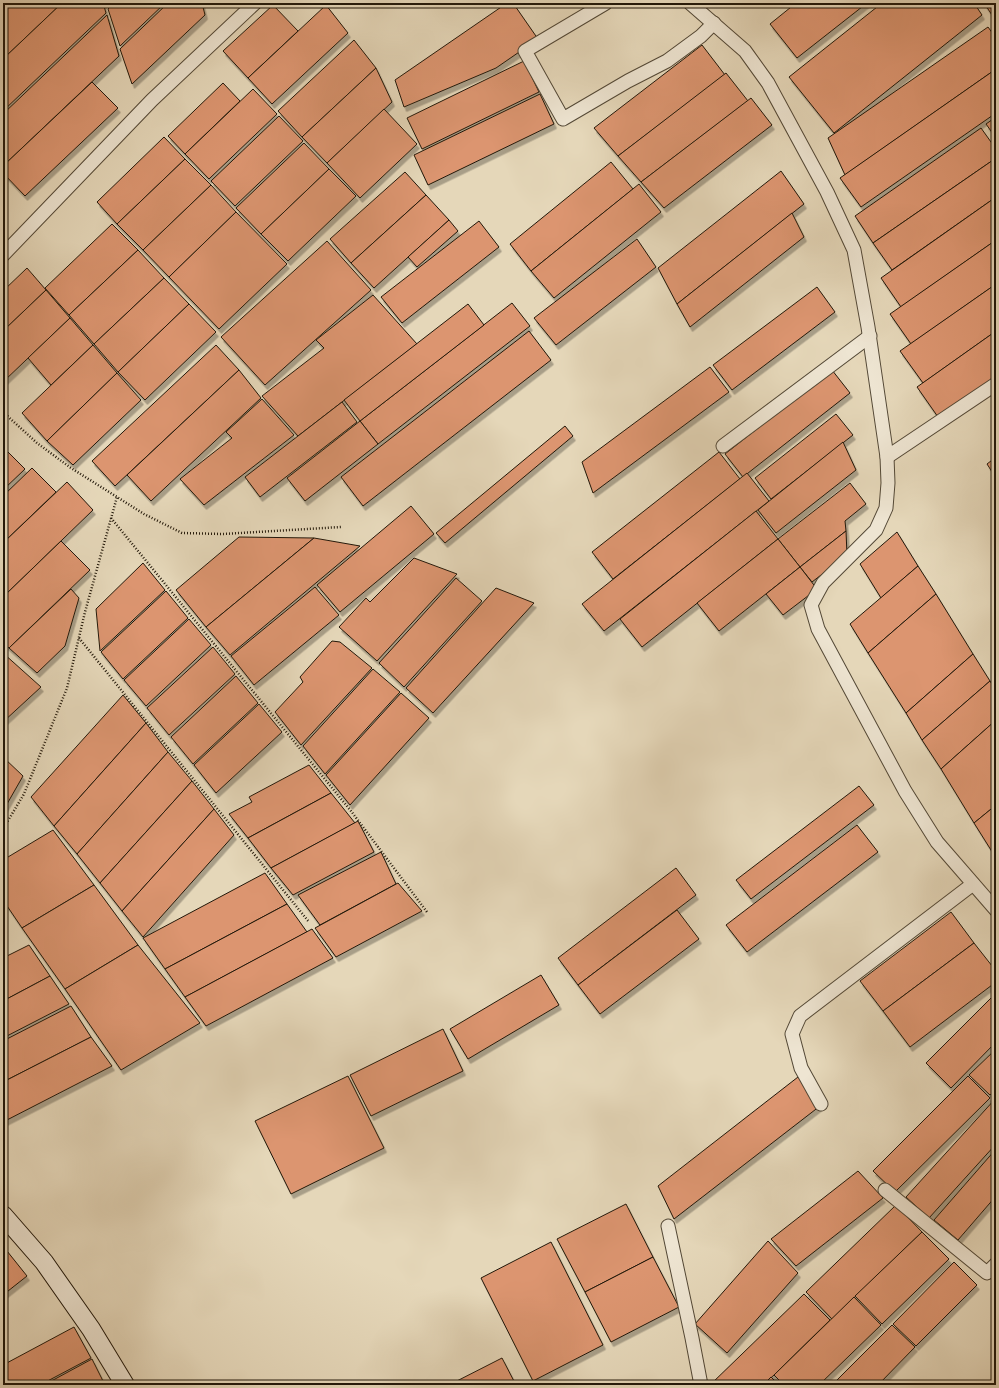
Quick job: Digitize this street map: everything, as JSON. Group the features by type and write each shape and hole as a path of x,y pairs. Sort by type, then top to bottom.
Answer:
{"street":[{"path":"3,255 152,100 255,3"},
{"path":"606,3 525,51 563,119 628,80 667,61 701,36 714,23"},
{"path":"690,3 745,51 768,83 827,192 854,250 870,336 886,457 888,483 886,508 876,530 823,583 811,605 818,629 905,791 937,842 996,910"},
{"path":"723,446 870,336"},
{"path":"886,457 996,384"},
{"path":"821,1104 810,1087 801,1068 792,1034 800,1016 973,884"},
{"path":"885,1190 987,1273 996,1264"},
{"path":"3,1215 44,1262 90,1329 125,1385"},
{"path":"668,1226 701,1385"}],"path":[{"path":"3,412 37,443 71,468 144,514 182,533 223,534 341,527"},
{"path":"3,829 24,794 66,688 117,497"},
{"path":"111,518 351,811 427,912"},
{"path":"79,638 309,922"}],"building":[{"path":"6,3 62,3 3,59 3,5"},
{"path":"62,3 103,3 106,13 3,111 3,59"},
{"path":"114,3 165,3 120,46 108,9"},
{"path":"168,3 202,3 205,15 132,84 120,49"},
{"path":"507,3 513,3 538,39 496,68 404,107 395,80"},
{"path":"796,3 867,3 797,58 770,24"},
{"path":"882,3 974,3 982,15 834,133 789,77"},
{"path":"984,3 996,3 996,21"},
{"path":"273,5 298,31 248,78 223,51"},
{"path":"326,5 348,33 272,104 248,78"},
{"path":"107,15 119,56 3,166 3,114"},
{"path":"988,27 996,38 996,69 845,175 828,138"},
{"path":"354,40 376,68 302,137 278,111"},
{"path":"702,45 725,75 618,156 594,128"},
{"path":"524,61 539,92 422,149 407,118"},
{"path":"376,68 392,102 327,163 302,137"},
{"path":"996,69 996,113 861,207 840,178"},
{"path":"726,73 748,101 641,182 618,156"},
{"path":"92,82 118,108 25,196 3,173 3,166"},
{"path":"223,83 240,101 185,154 168,136"},
{"path":"253,89 277,114 209,179 185,154"},
{"path":"540,94 554,124 428,185 414,155"},
{"path":"751,98 772,125 664,208 641,182"},
{"path":"384,109 417,144 360,198 327,163"},
{"path":"279,116 303,141 235,206 211,181"},
{"path":"996,117 996,138 986,124"},
{"path":"981,128 996,149 996,158 873,243 855,216"},
{"path":"164,137 185,159 117,224 97,202"},
{"path":"304,143 329,169 261,234 236,208"},
{"path":"996,158 996,197 892,270 873,243"},
{"path":"185,159 211,185 143,250 117,224"},
{"path":"611,162 633,189 531,271 510,244"},
{"path":"329,169 356,196 288,261 261,234"},
{"path":"781,171 804,204 677,304 658,268"},
{"path":"405,172 426,195 351,263 330,239"},
{"path":"639,184 661,212 554,298 531,271"},
{"path":"211,185 236,212 169,277 143,250"},
{"path":"426,195 449,220 374,288 351,263"},
{"path":"996,197 996,240 901,307 881,278"},
{"path":"236,212 287,264 219,329 169,277"},
{"path":"792,213 804,237 690,327 677,304"},
{"path":"449,220 458,231 417,267 408,257"},
{"path":"479,221 499,247 402,323 381,297"},
{"path":"112,224 138,250 69,315 45,288"},
{"path":"637,239 656,267 556,345 534,318"},
{"path":"996,240 996,284 911,344 890,314"},
{"path":"327,241 371,290 265,385 221,337"},
{"path":"138,250 164,278 94,344 69,315"},
{"path":"27,268 46,290 3,331 3,291"},
{"path":"164,278 189,304 118,372 94,344"},
{"path":"996,284 996,331 923,383 900,351"},
{"path":"817,287 835,312 732,390 713,365"},
{"path":"46,290 70,318 3,382 3,331"},
{"path":"373,295 417,344 298,436 262,396 324,348 316,340"},
{"path":"512,303 530,326 378,444 360,421"},
{"path":"189,304 216,332 145,400 118,372"},
{"path":"468,304 484,325 360,421 344,400"},
{"path":"70,318 93,345 51,385 28,358"},
{"path":"529,331 551,360 363,506 341,477"},
{"path":"996,331 996,376 938,417 917,387"},
{"path":"93,345 117,373 47,441 22,413"},
{"path":"216,345 239,370 115,486 92,461"},
{"path":"710,367 729,392 593,493 582,462"},
{"path":"239,370 261,398 151,501 127,475"},
{"path":"832,370 850,393 743,477 725,454"},
{"path":"117,373 141,400 73,465 47,441"},
{"path":"262,399 294,435 204,505 180,479 232,438 226,432"},
{"path":"342,402 357,422 260,497 245,477"},
{"path":"836,414 853,435 771,499 755,478"},
{"path":"360,421 378,444 305,501 287,478"},
{"path":"565,426 573,436 445,543 436,533"},
{"path":"843,442 856,470 776,533 758,510"},
{"path":"3,447 25,469 3,490"},
{"path":"719,452 740,479 613,579 592,552"},
{"path":"996,457 996,478 987,464"},
{"path":"32,468 56,492 3,543 3,496"},
{"path":"747,473 769,501 604,631 582,604"},
{"path":"67,482 93,510 3,597 3,543"},
{"path":"850,483 866,504 845,521 846,531 800,567 778,539"},
{"path":"411,506 434,534 340,612 317,585"},
{"path":"756,511 778,539 642,647 620,619"},
{"path":"846,531 847,555 812,582 800,567"},
{"path":"897,532 918,566 881,598 860,564"},
{"path":"239,537 314,538 206,627 176,590"},
{"path":"314,538 360,546 230,655 206,627"},
{"path":"778,539 800,567 719,631 697,603"},
{"path":"61,541 90,570 9,648 3,643 3,597"},
{"path":"414,558 457,574 377,661 339,627 366,598 370,602"},
{"path":"143,563 165,590 100,651 96,609"},
{"path":"918,566 936,594 868,653 850,624"},
{"path":"800,567 817,589 783,615 766,594"},
{"path":"456,578 482,601 404,687 379,663"},
{"path":"315,587 339,615 254,685 231,656"},
{"path":"496,588 534,603 433,713 406,688"},
{"path":"71,589 79,598 65,646 37,673 9,648"},
{"path":"166,591 188,618 123,679 101,652"},
{"path":"936,594 973,654 906,713 868,653"},
{"path":"189,619 211,645 146,706 124,680"},
{"path":"332,641 340,642 372,668 301,745 275,712 303,682 300,677"},
{"path":"213,647 235,674 169,735 147,708"},
{"path":"3,653 41,687 3,722"},
{"path":"973,654 990,681 922,740 906,713"},
{"path":"373,669 400,692 325,774 303,746"},
{"path":"236,676 258,703 193,764 171,737"},
{"path":"990,681 996,691 996,720 941,769 922,740"},
{"path":"401,693 429,718 350,805 326,775"},
{"path":"123,695 146,723 54,826 31,797"},
{"path":"259,704 282,732 216,793 194,765"},
{"path":"996,720 996,805 974,823 941,769"},
{"path":"146,723 168,752 77,854 54,826"},
{"path":"168,752 192,781 100,883 77,854"},
{"path":"3,757 23,776 3,811"},
{"path":"309,765 331,793 248,838 229,814 252,802 249,797"},
{"path":"192,781 214,809 122,911 100,883"},
{"path":"859,786 874,805 751,899 736,880"},
{"path":"331,793 355,823 271,868 248,838"},
{"path":"996,805 996,858 974,823"},
{"path":"214,809 234,835 143,937 122,911"},
{"path":"358,821 374,852 293,895 271,868"},
{"path":"857,825 878,852 747,952 726,925"},
{"path":"53,830 94,885 22,928 3,900 3,860"},
{"path":"381,852 396,884 320,925 298,895"},
{"path":"676,868 696,895 578,985 558,958"},
{"path":"265,873 287,904 165,969 143,938"},
{"path":"398,883 422,911 336,957 315,928"},
{"path":"94,885 138,945 65,989 22,928"},
{"path":"287,904 307,932 185,997 165,969"},
{"path":"677,910 699,939 600,1014 578,985"},
{"path":"951,912 974,943 883,1011 860,981"},
{"path":"312,929 333,958 206,1026 185,997"},
{"path":"974,943 996,971 996,982 910,1047 883,1011"},
{"path":"29,945 50,976 3,1001 3,958"},
{"path":"138,945 200,1023 121,1070 65,989"},
{"path":"541,975 559,1005 468,1059 450,1029"},
{"path":"50,976 69,1004 3,1038 3,1001"},
{"path":"996,993 996,1042 951,1088 926,1063"},
{"path":"71,1006 91,1037 3,1082 3,1041"},
{"path":"443,1029 463,1071 371,1116 350,1075"},
{"path":"91,1037 112,1066 3,1122 3,1082"},
{"path":"996,1049 996,1089 990,1095 969,1075"},
{"path":"348,1076 384,1148 291,1194 255,1121"},
{"path":"968,1076 990,1098 895,1192 873,1171"},
{"path":"798,1077 820,1106 674,1219 658,1186"},
{"path":"996,1098 996,1144 929,1218 906,1197"},
{"path":"996,1149 996,1196 958,1240 934,1220"},
{"path":"858,1171 883,1198 796,1266 771,1239"},
{"path":"626,1204 653,1257 585,1292 557,1239"},
{"path":"896,1205 922,1232 832,1319 806,1292"},
{"path":"922,1232 949,1259 882,1324 855,1296"},
{"path":"768,1241 798,1273 727,1353 695,1324"},
{"path":"551,1242 603,1345 533,1381 481,1278"},
{"path":"3,1246 27,1276 3,1295"},
{"path":"653,1257 679,1307 611,1342 585,1292"},
{"path":"954,1262 977,1285 916,1346 893,1324"},
{"path":"804,1294 830,1320 774,1375 763,1385 710,1385"},
{"path":"854,1297 881,1325 819,1385 784,1385 774,1375"},
{"path":"892,1325 915,1347 878,1385 832,1385"},
{"path":"74,1327 91,1358 40,1385 3,1385 3,1365"},
{"path":"502,1358 516,1385 449,1385"},
{"path":"92,1359 105,1385 44,1385"},
{"path":"771,1377 779,1385 763,1385"}]}
